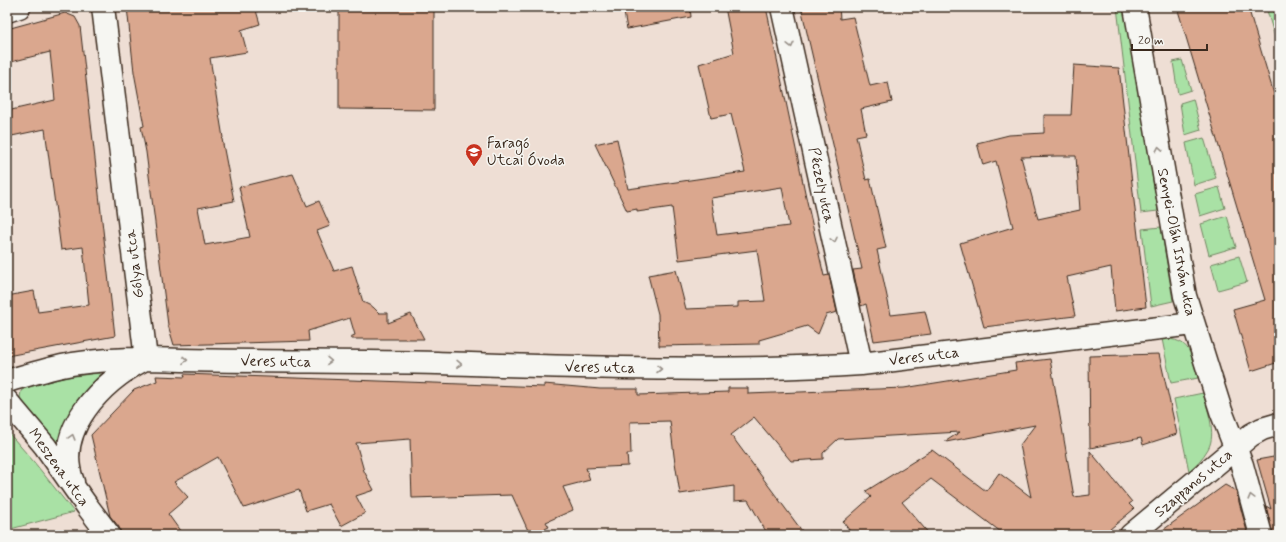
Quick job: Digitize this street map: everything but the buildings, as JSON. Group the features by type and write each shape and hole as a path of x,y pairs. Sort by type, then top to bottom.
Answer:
{"street":[{"path":"7,11 19,7"},
{"name":"Gólya utca","path":"103,7 146,359"},
{"name":"Péczely utca","path":"782,7 861,364"},
{"name":"Senyei-Oláh István utca","path":"1135,7 1183,286 1193,324 1221,411 1236,447 1247,482 1261,535"},
{"name":"Veres utca","path":"7,381 72,364 146,359 402,362 658,369 861,364 1193,324"},
{"path":"75,488 70,474 68,454 74,428 81,414 110,382 134,365 146,359"},
{"name":"Meszena utca","path":"7,401 45,446 109,535"},
{"path":"1236,447 1258,430 1279,424"},
{"name":"Szappanos utca","path":"1131,535 1236,447"}],"green space":[{"path":"1117,7 1125,7 1158,211 1141,213"},
{"path":"1266,7 1279,7 1279,51"},
{"path":"1182,60 1191,90 1178,94 1173,62"},
{"path":"1193,99 1201,130 1185,135 1180,103"},
{"path":"1204,138 1216,178 1194,185 1186,143"},
{"path":"1219,187 1225,208 1200,216 1195,194"},
{"path":"1227,216 1236,247 1209,255 1201,224"},
{"path":"1161,227 1173,301 1151,306 1142,229"},
{"path":"1239,256 1247,282 1218,290 1211,264"},
{"path":"1162,339 1172,339 1179,341 1184,345 1191,355 1198,378 1171,383"},
{"path":"99,373 102,377 69,413 58,444 20,398 21,391 25,388 66,377"},
{"path":"1203,393 1209,413 1212,436 1211,443 1197,464 1189,471 1174,399"},
{"path":"7,431 34,462 74,512 7,530"}],"place":[{"name":"Faragó Utcai Óvoda","path":"474,167"}]}
